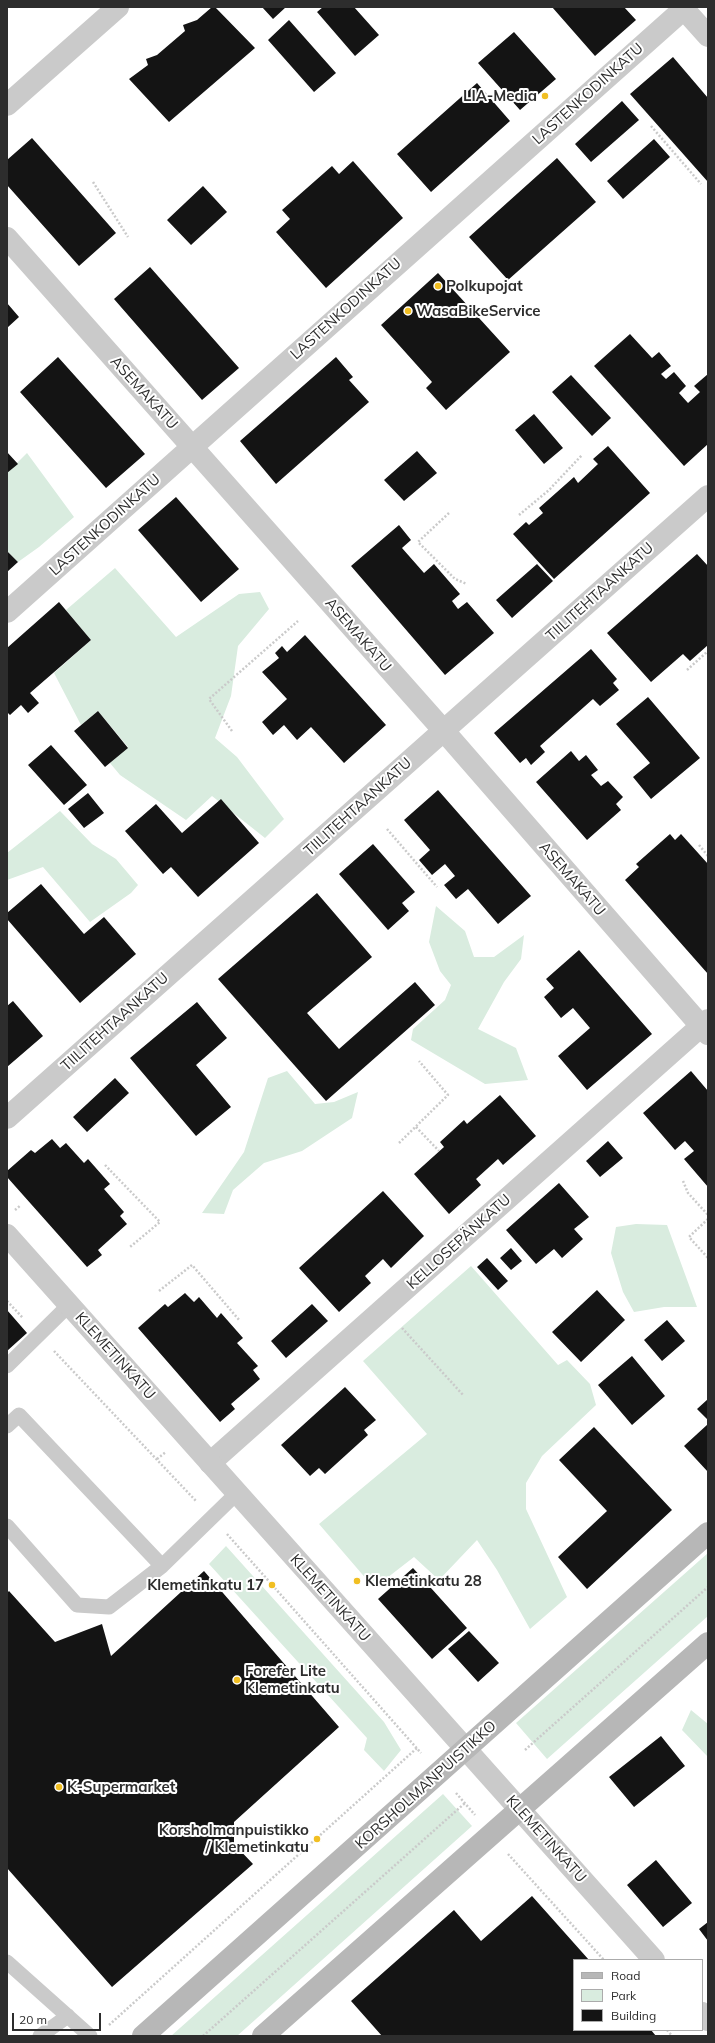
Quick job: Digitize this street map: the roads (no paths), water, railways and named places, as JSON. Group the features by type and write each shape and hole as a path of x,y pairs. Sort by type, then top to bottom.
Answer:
{"main road":[{"name":"KORSHOLMANPUISTIKKO","path":"143,2036 708,1533"},
{"path":"263,2036 708,1643"}],"street":[{"path":"7,105 118,7"},
{"path":"684,8 708,36"},
{"name":"LASTENKODINKATU","path":"7,612 684,8"},
{"name":"ASEMAKATU","path":"7,238 706,1027"},
{"name":"TIILITEHTAANKATU","path":"7,1118 708,496"},
{"name":"KELLOSEPÄNKATU","path":"210,1463 706,1027"},
{"name":"KLEMETINKATU","path":"7,1235 653,1959"}],"lane":[{"path":"7,1366 69,1305"},
{"path":"7,1426 19,1415 162,1566"},
{"path":"7,1526 77,1605 109,1607 162,1566 237,1493"},
{"path":"7,1962 68,2016 96,2033"},
{"path":"40,2036 68,2016"}],"place":[{"name":"LIA-Media","path":"545,96"},
{"name":"Polkupojat","path":"438,286"},
{"name":"WasaBikeService","path":"408,311"},
{"name":"Klemetinkatu 28","path":"357,1581"},
{"name":"Klemetinkatu 17","path":"272,1585"},
{"name":"Forefer Lite Klemetinkatu","path":"237,1680"},
{"name":"K-Supermarket","path":"59,1787"},
{"name":"Korsholmanpuistikko / Klemetinkatu","path":"317,1839"}]}
